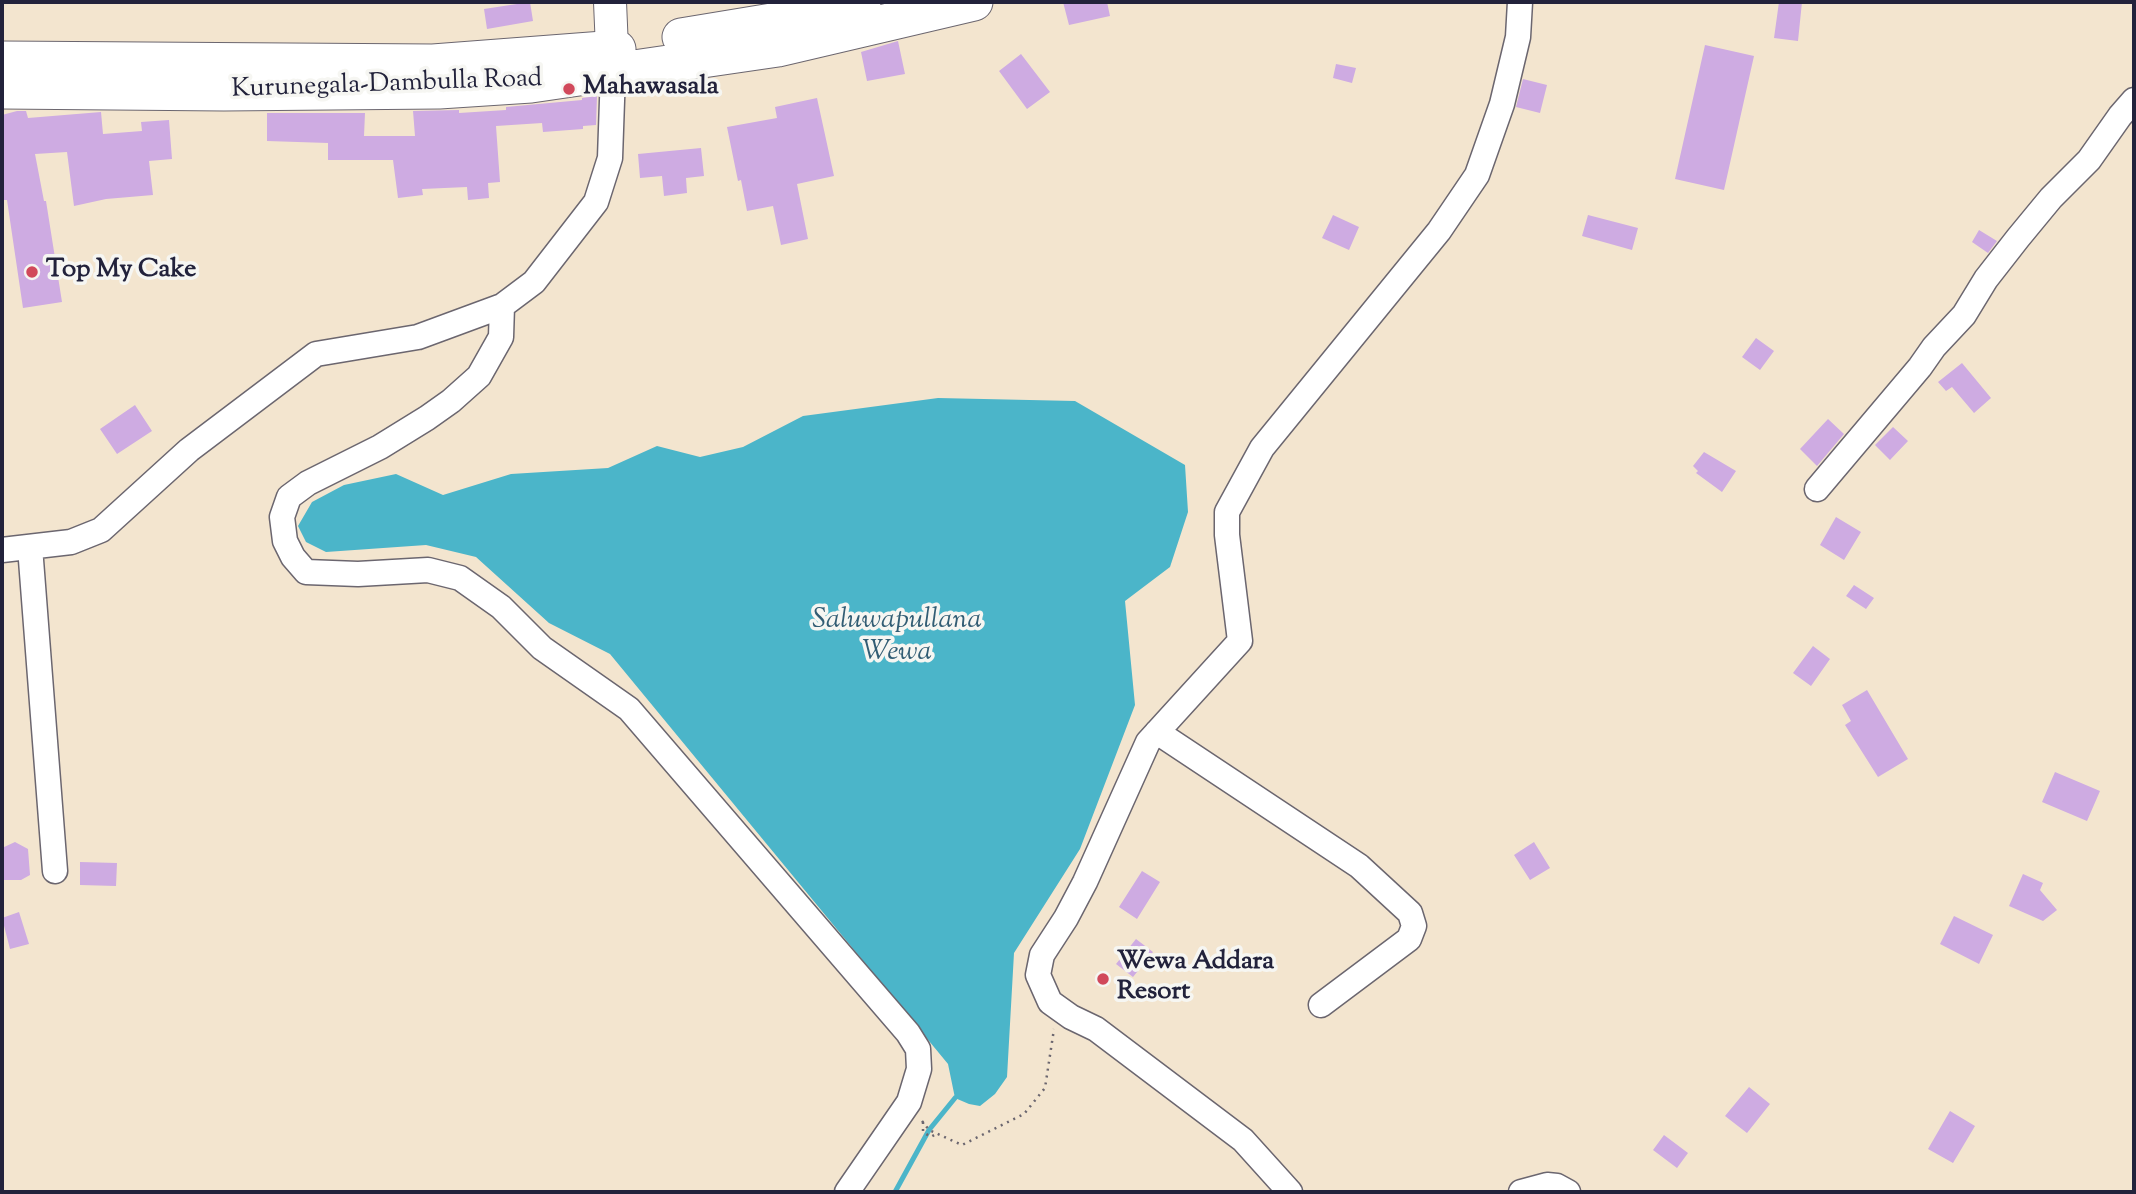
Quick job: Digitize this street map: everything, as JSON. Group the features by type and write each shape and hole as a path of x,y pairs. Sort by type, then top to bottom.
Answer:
{"highway":[{"name":"Kurunegala-Dambulla Road","path":"613,61 862,2"},
{"name":"Kurunegala-Dambulla Road","path":"2,90 433,63 613,61 778,47 974,2"},
{"name":"Kurunegala-Dambulla Road","path":"2,60 222,78"}],"main road":[{"path":"610,2 613,61"}],"street":[{"path":"1290,1192 1243,1140 1096,1029 1071,1017 1050,1002 1038,975 1042,955 1073,906 1148,742 1240,641 1227,536 1227,512 1262,448 1439,231 1476,175 1502,104 1518,37 1520,2"},
{"path":"2,551 71,541 101,530 188,450 316,354 418,337 502,306 534,282 596,202 610,158 613,61"},
{"path":"1817,489 1934,347 1964,315 1986,279 2010,248 2051,198 2089,160 2134,100"},
{"path":"502,306 501,337 479,376 451,401 380,447 308,483 289,498 282,517 285,541 306,572 358,574 428,570 460,579 501,607 542,648 629,709 908,1033 918,1049 916,1112 847,1192"},
{"path":"30,547 55,871"},
{"path":"1157,732 1359,866 1410,913 1414,926 1409,939 1321,1005"},
{"path":"1521,1192 1546,1185 1557,1186 1569,1192"}],"path":[{"path":"916,1112 923,1132 931,1137 937,1134 962,1145 1024,1114 1045,1088 1055,1022 1050,1002"}],"water":[{"name":"Saluwapullana Wewa","path":"938,398 1075,401 1185,465 1188,512 1170,567 1125,601 1135,705 1080,849 1014,953 1007,1077 995,1094 980,1106 955,1098 948,1064 610,654 549,623 476,557 426,545 326,552 306,542 298,526 312,502 344,485 396,474 443,495 511,474 608,468 657,446 700,457 743,447 803,416"}],"building":[{"path":"530,2 533,21 487,29 484,9"},
{"path":"1063,2 1107,2 1110,16 1069,25"},
{"path":"1779,2 1802,2 1798,41 1774,38"},
{"path":"898,41 905,74 867,81 861,52"},
{"path":"1705,45 1754,56 1724,190 1675,179"},
{"path":"1021,54 1050,92 1027,109 999,71"},
{"path":"1336,64 1356,68 1352,83 1333,78"},
{"path":"1523,79 1547,85 1540,113 1516,107"},
{"path":"597,96 596,125 583,126 583,129 543,132 542,123 496,126 500,182 488,183 489,198 468,200 467,187 422,189 423,195 398,198 393,160 328,160 328,143 267,141 267,113 365,113 364,136 415,136 413,111 459,110 459,113 506,110 506,107 582,100"},
{"path":"817,98 834,176 797,184 808,239 781,245 773,206 747,211 727,127 777,118 775,107"},
{"path":"26,111 28,118 101,112 103,134 142,131 141,122 169,120 172,159 149,161 153,195 106,199 74,206 67,152 35,154 46,201 62,302 23,308 7,200 2,200 2,115"},
{"path":"701,148 704,176 686,178 687,193 664,196 662,176 640,178 638,154"},
{"path":"1333,215 1359,227 1349,250 1322,238"},
{"path":"1588,215 1638,228 1632,250 1582,236"},
{"path":"1979,230 1997,241 1988,253 1972,242"},
{"path":"1756,338 1774,351 1760,370 1742,357"},
{"path":"1962,363 1991,398 1974,413 1952,387 1946,391 1938,382"},
{"path":"135,405 152,431 117,454 100,429"},
{"path":"1828,419 1844,434 1817,466 1800,449"},
{"path":"1893,427 1908,441 1890,460 1875,445"},
{"path":"1704,452 1736,471 1722,492 1696,473 1698,471 1693,466"},
{"path":"1836,517 1861,532 1844,560 1820,545"},
{"path":"1854,585 1874,598 1866,609 1846,596"},
{"path":"1813,646 1830,659 1811,686 1793,673"},
{"path":"1867,690 1908,759 1878,777 1845,725 1851,721 1842,705"},
{"path":"2055,772 2100,791 2087,821 2042,802"},
{"path":"15,842 28,849 30,875 21,880 2,880 2,848"},
{"path":"1534,842 1550,868 1530,880 1514,855"},
{"path":"80,862 117,863 116,886 80,885"},
{"path":"1142,871 1160,882 1137,919 1119,907"},
{"path":"2023,874 2043,883 2040,890 2057,910 2043,921 2009,906"},
{"path":"19,912 29,944 10,949 2,918"},
{"path":"1954,916 1993,935 1979,964 1940,944"},
{"path":"1136,939 1153,952 1133,977 1116,964"},
{"path":"1749,1087 1770,1104 1747,1133 1725,1116"},
{"path":"1950,1111 1975,1126 1953,1163 1928,1149"},
{"path":"1664,1135 1688,1153 1677,1168 1653,1150"}],"waterway":[{"path":"895,1192 929,1130 955,1098"}],"place":[{"name":"Mahawasala","path":"569,89"},
{"name":"Top My Cake","path":"32,272"},
{"name":"Wewa Addara Resort","path":"1103,979"}]}
